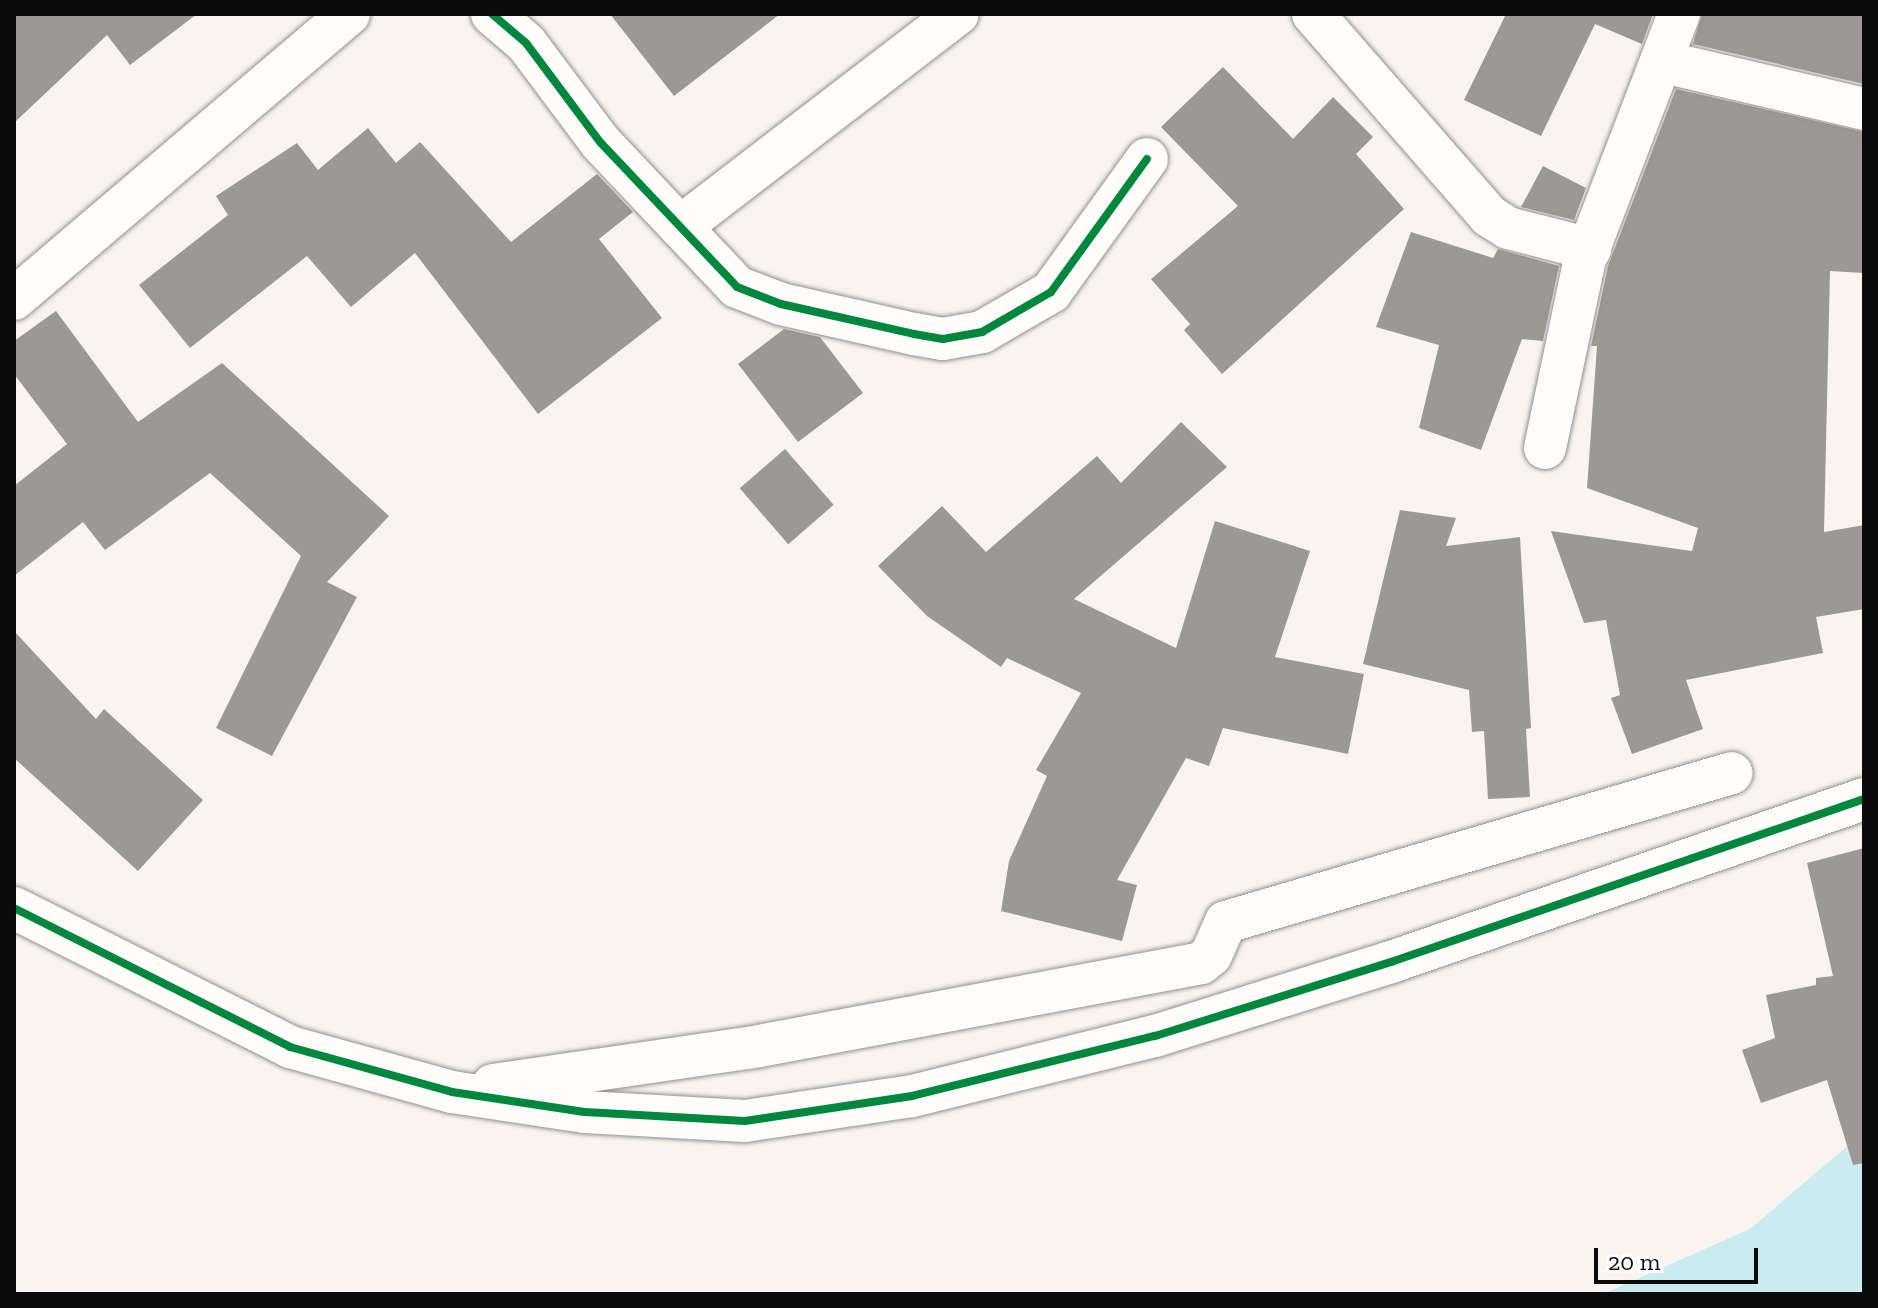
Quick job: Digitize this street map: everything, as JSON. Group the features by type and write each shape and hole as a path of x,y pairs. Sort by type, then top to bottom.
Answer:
{"street":[{"path":"14,299 349,14"},
{"path":"492,14 526,43 600,142 737,287 781,304 943,339 982,332 1051,292 1147,159"},
{"path":"680,227 958,14"},
{"path":"1313,14 1489,216 1508,228 1590,249"},
{"path":"1545,448 1565,339 1590,249 1664,62 1679,14"},
{"path":"1664,62 1864,109"},
{"path":"452,1092 759,1046 1201,963 1211,955 1226,922 1732,773"},
{"path":"14,908 290,1047 452,1092 585,1112 745,1121 912,1096 1155,1036 1391,962 1864,799"}],"water":[{"path":"1864,1132 1864,1294 1603,1294 1750,1229"}],"building":[{"path":"14,14 197,14 130,65 107,35 14,123"},
{"path":"610,14 780,14 674,96"},
{"path":"1506,14 1653,14 1642,44 1595,24 1541,136 1464,100"},
{"path":"1702,14 1864,14 1864,84 1693,44"},
{"path":"1223,67 1293,139 1333,97 1373,137 1356,154 1404,209 1222,374 1184,330 1190,324 1151,279 1238,206 1161,127"},
{"path":"1676,89 1864,132 1864,273 1830,271 1824,532 1864,525 1864,609 1816,617 1823,653 1686,680 1703,729 1632,754 1611,698 1620,695 1606,620 1584,623 1551,531 1692,551 1698,528 1587,488 1597,346 1591,346 1608,266"},
{"path":"368,128 396,163 420,142 511,242 597,174 633,212 599,239 662,318 538,414 415,253 351,307 307,256 190,348 139,285 228,215 216,196 297,143 318,170"},
{"path":"1543,166 1586,188 1574,220 1521,207"},
{"path":"1411,232 1493,258 1498,249 1559,266 1543,341 1522,339 1481,450 1419,428 1439,345 1376,327"},
{"path":"56,311 138,422 222,363 389,516 327,582 357,597 272,756 216,728 301,556 210,473 105,550 83,522 14,576 14,486 67,444 14,374 14,341"},
{"path":"784,329 820,337 863,393 798,442 738,364"},
{"path":"1181,422 1227,467 1074,599 1176,648 1215,521 1310,551 1275,657 1364,674 1348,754 1223,728 1209,766 1186,758 1117,880 1137,885 1122,941 1001,911 1009,861 1047,776 1036,770 1081,693 1007,658 1001,667 927,616 878,566 942,506 986,552 1097,456 1121,483"},
{"path":"785,449 834,505 788,544 740,488"},
{"path":"1400,510 1456,518 1446,546 1520,537 1531,728 1526,729 1530,797 1488,799 1484,731 1472,732 1469,690 1363,664"},
{"path":"14,631 96,719 104,709 203,800 138,871 14,758"},
{"path":"1864,848 1864,1163 1853,1165 1827,1080 1761,1103 1742,1050 1775,1038 1766,995 1816,985 1816,978 1833,976 1807,863"}],"cycle path":[{"path":"492,14 526,43 600,142 737,287 781,304 914,334 943,339 982,332 1051,292 1147,159"},
{"path":"14,908 290,1047 452,1092 585,1112 745,1121 912,1096 1155,1036 1391,962 1864,799"}]}
